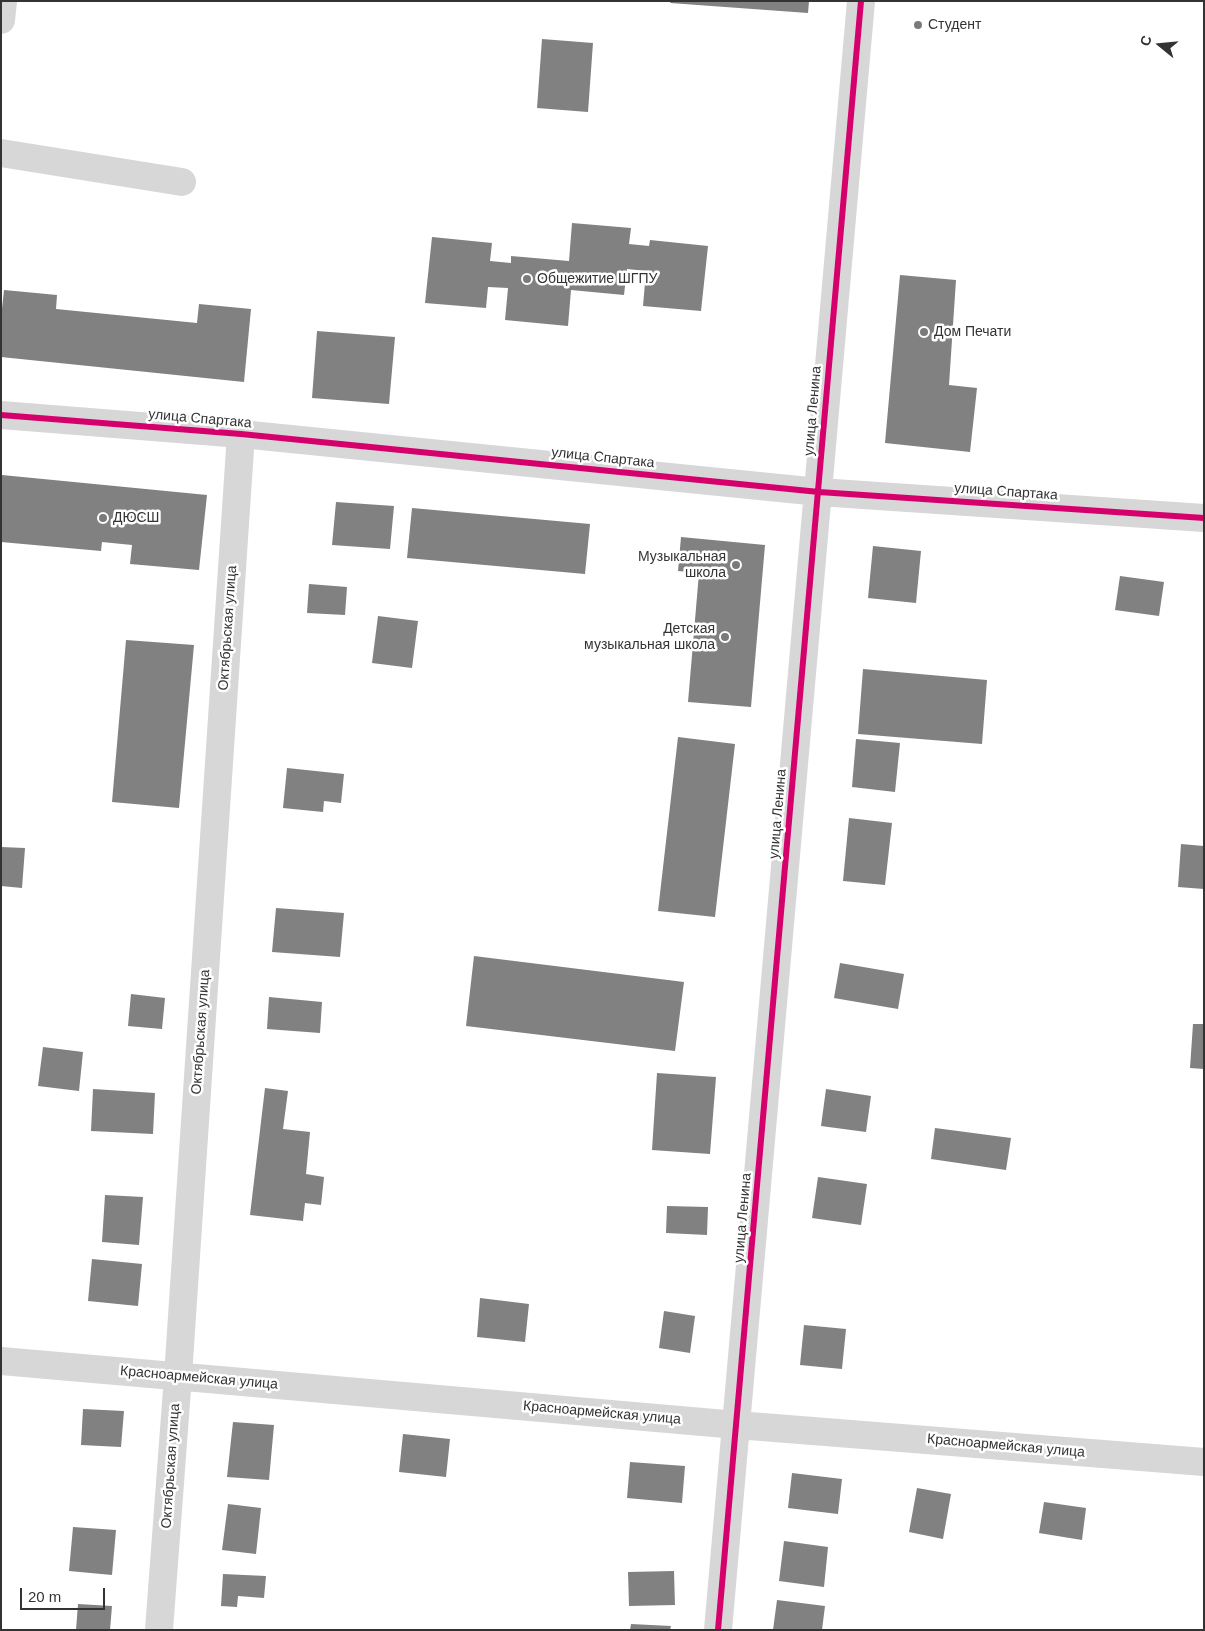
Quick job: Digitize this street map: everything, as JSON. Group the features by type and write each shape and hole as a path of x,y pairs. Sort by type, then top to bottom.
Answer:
{"street":[{"path":"1,20 3,1"},
{"name":"улица Ленина","path":"718,1630 861,1"},
{"path":"1,153 182,182"},
{"name":"улица Спартака","path":"1,415 241,434 819,492 1204,518"},
{"name":"Октябрьская улица","path":"159,1630 178,1376 241,434"},
{"name":"Красноармейская улица","path":"1,1361 737,1425 1204,1462"}],"building":[{"path":"671,1 809,1 808,13 670,3"},
{"path":"542,39 593,43 588,112 537,108"},
{"name":"Общежитие ШГПУ","path":"572,223 631,228 629,244 649,246 650,240 708,246 701,311 643,306 646,271 627,269 624,295 571,290 568,326 505,320 508,288 488,287 486,308 425,303 432,237 492,243 490,261 511,263 511,256 569,261"},
{"name":"Дом Печати","path":"900,275 956,280 949,385 977,388 970,452 885,443"},
{"path":"4,290 57,295 56,309 197,323 199,304 251,309 244,382 1,357 1,318"},
{"path":"317,331 395,337 389,404 312,398"},
{"name":"ДЮСШ","path":"2,475 207,495 199,570 130,564 132,545 102,542 101,551 1,542"},
{"path":"336,502 394,506 390,549 332,545"},
{"path":"412,508 590,524 585,574 407,558"},
{"name":"Детская музыкальная школа","path":"681,537 765,545 751,707 688,702 699,573 678,571"},
{"path":"873,546 921,551 916,603 868,598"},
{"path":"1120,576 1164,582 1159,616 1115,610"},
{"path":"309,584 347,587 345,615 307,613"},
{"path":"378,616 418,621 412,668 372,663"},
{"path":"126,640 194,645 179,808 112,802"},
{"path":"863,669 987,680 982,744 858,734"},
{"path":"678,737 735,744 715,917 658,911"},
{"path":"856,739 900,743 895,792 852,787"},
{"path":"287,768 344,774 341,803 324,801 323,812 283,808"},
{"path":"849,818 892,823 885,885 843,881"},
{"path":"1181,844 1204,846 1204,889 1178,887"},
{"path":"1,847 25,848 22,888 1,886"},
{"path":"276,908 344,913 340,957 272,952"},
{"path":"474,956 684,982 675,1051 466,1026"},
{"path":"840,963 904,974 898,1009 834,998"},
{"path":"131,994 165,998 162,1029 128,1026"},
{"path":"269,997 322,1002 320,1033 267,1029"},
{"path":"1193,1024 1204,1024 1204,1069 1190,1068"},
{"path":"43,1047 83,1052 79,1091 38,1086"},
{"path":"657,1073 716,1077 710,1154 652,1150"},
{"path":"265,1088 288,1091 283,1129 310,1132 306,1174 324,1177 321,1205 305,1203 303,1221 250,1215"},
{"path":"93,1089 155,1093 153,1134 91,1131"},
{"path":"826,1089 871,1096 866,1132 821,1126"},
{"path":"935,1128 1011,1138 1006,1170 931,1159"},
{"path":"818,1177 867,1184 861,1225 812,1218"},
{"path":"105,1195 143,1197 139,1245 102,1242"},
{"path":"667,1206 708,1207 707,1235 666,1233"},
{"path":"92,1259 142,1264 138,1306 88,1301"},
{"path":"480,1298 529,1304 525,1342 477,1337"},
{"path":"664,1311 695,1316 690,1353 659,1348"},
{"path":"804,1325 846,1329 842,1369 800,1365"},
{"path":"83,1409 124,1411 121,1447 81,1445"},
{"path":"233,1422 274,1425 269,1480 227,1477"},
{"path":"403,1434 450,1439 446,1477 399,1472"},
{"path":"630,1462 685,1466 682,1503 627,1498"},
{"path":"792,1473 842,1479 838,1514 788,1508"},
{"path":"917,1488 951,1494 943,1539 909,1532"},
{"path":"1044,1502 1086,1508 1082,1540 1039,1533"},
{"path":"228,1504 261,1508 256,1554 222,1550"},
{"path":"73,1527 116,1530 112,1575 69,1571"},
{"path":"784,1541 828,1547 824,1587 779,1581"},
{"path":"674,1571 675,1605 629,1606 628,1572"},
{"path":"223,1574 266,1576 264,1598 238,1596 237,1607 221,1606"},
{"path":"777,1600 825,1606 822,1630 773,1630"},
{"path":"78,1604 112,1606 110,1630 76,1630"},
{"path":"631,1624 671,1626 670,1630 630,1630"}],"cycle path":[{"path":"718,1630 861,1"},
{"path":"1,415 241,434 819,492 1204,518"}],"place":[{"name":"Студент","path":"918,25"},
{"name":"Общежитие ШГПУ","path":"527,279"},
{"name":"Дом Печати","path":"924,332"},
{"name":"ДЮСШ","path":"103,518"},
{"name":"Музыкальная школа","path":"736,565"},
{"name":"Детская музыкальная школа","path":"725,637"}]}
